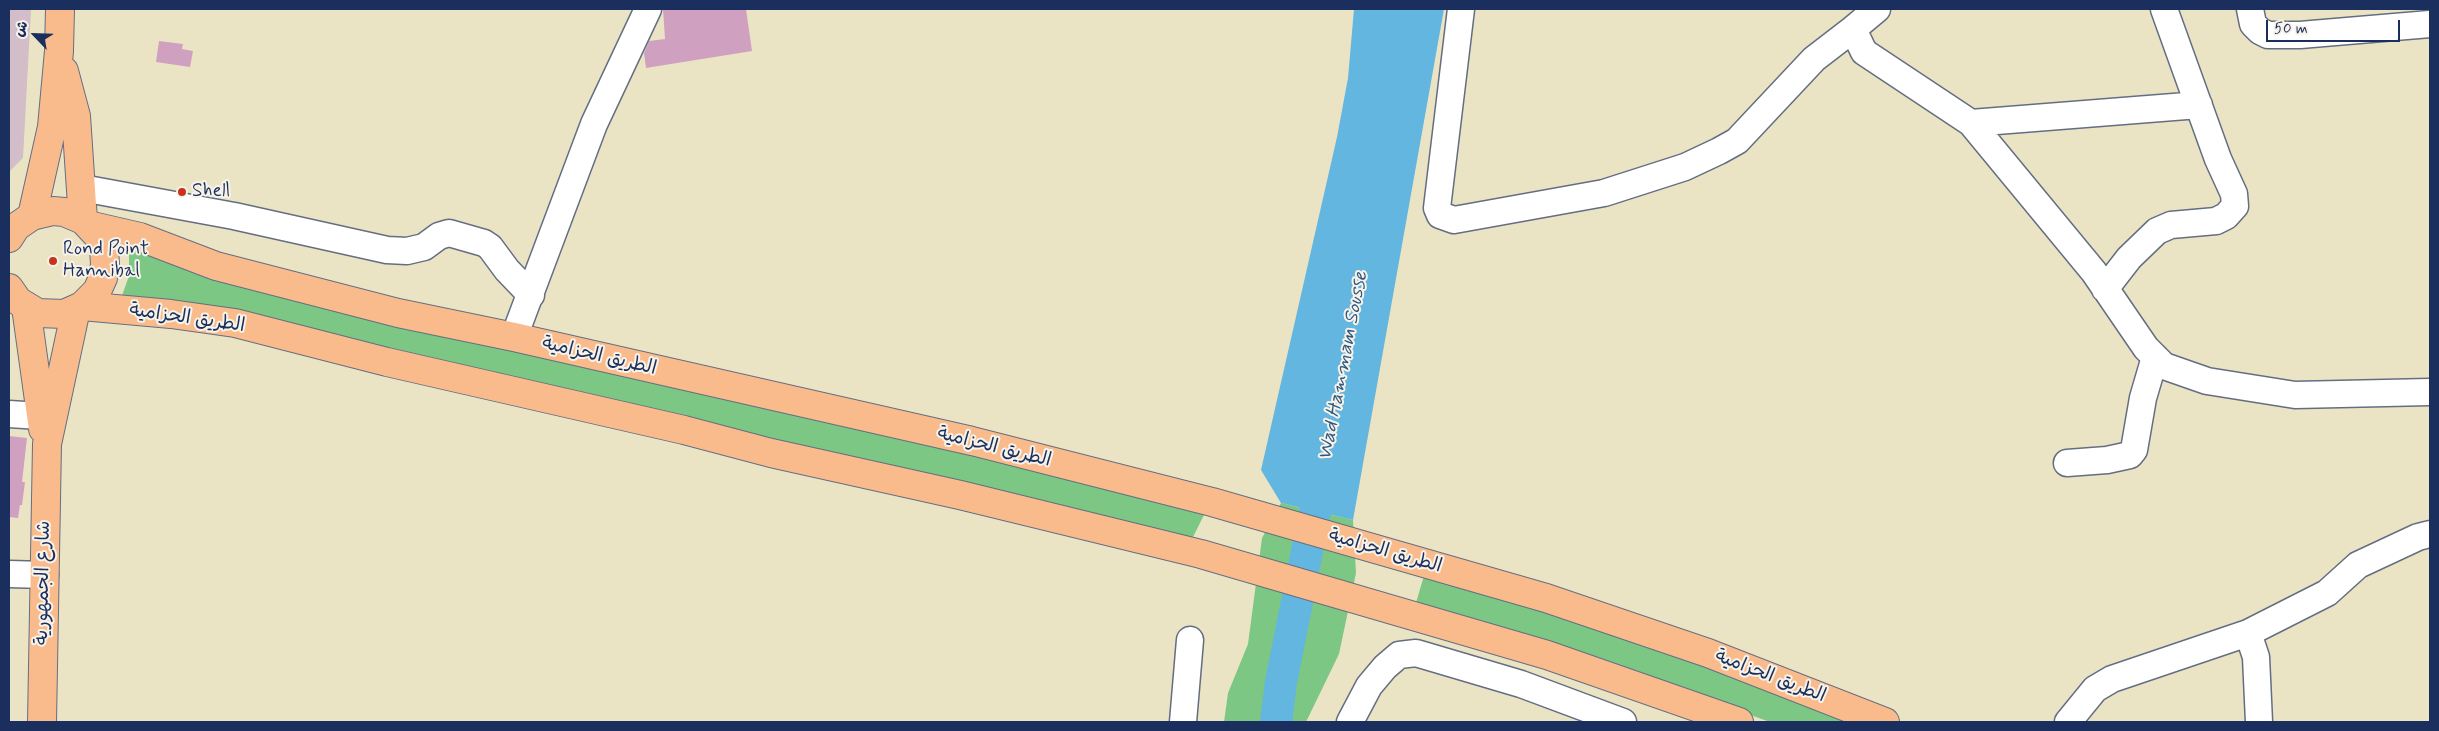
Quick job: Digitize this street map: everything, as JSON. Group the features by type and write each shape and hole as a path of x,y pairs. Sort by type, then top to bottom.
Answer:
{"main road":[{"path":"9,238 23,215 52,127 59,51 60,9"},
{"path":"59,51 76,116 86,223 98,236 104,249 105,264 103,278 97,291 79,308"},
{"name":"الطريق الحزامية","path":"23,215 53,211 74,215 86,223 140,237 216,266 293,287 398,313 514,337 972,441 1212,502 1546,598 1699,650 1885,722"},
{"name":"الطريق الحزامية","path":"14,295 38,312 51,315 64,314 79,308 171,314 235,323 435,374 684,430 771,453 960,495 1201,554 1547,655 1739,722"},
{"name":"شارع الجمهورية","path":"14,295 38,380 40,416 47,444"},
{"name":"شارع الجمهورية","path":"42,722 47,444 79,308"}],"street":[{"path":"514,337 594,124 648,9"},
{"path":"1461,9 1437,208 1440,215 1454,220 1604,193 1685,166 1719,151 1737,141 1814,59 1877,9"},
{"path":"2105,289 2129,258 2157,231 2171,225 2216,220 2226,216 2235,206 2234,194 2218,159 2164,9"},
{"path":"2250,9 2253,24 2260,31 2268,35 2300,35 2430,24"},
{"path":"1853,29 1864,52 1870,57 1971,123 2105,289 2146,348 2164,366 2207,381 2295,396 2430,392"},
{"path":"1971,123 2199,105"},
{"path":"82,188 234,216 387,250 407,251 424,248 438,236 448,233 484,243 490,247 507,270 531,295"},
{"path":"2067,463 2107,460 2130,455 2134,450 2143,398 2155,357"},
{"path":"9,414 40,416"},
{"path":"2068,722 2095,689 2112,679 2248,633 2327,593 2358,566 2418,537 2430,534"},
{"path":"9,574 45,575"},
{"path":"2248,633 2256,657 2259,722"},
{"path":"1183,722 1190,640"},
{"path":"1350,722 1369,686 1385,666 1399,655 1416,652 1520,684 1623,722"}],"shaded area":[{"path":"9,9 31,9 23,158 9,172"}],"green space":[{"path":"129,245 1206,511 1191,541 120,301 129,276"},
{"path":"1281,503 1353,520 1356,573 1339,654 1306,722 1224,722 1228,693 1248,644 1262,538"},
{"path":"1425,572 1690,659 1850,722 1770,722 1681,690 1416,603"}],"water":[{"path":"1354,9 1444,9 1353,520 1281,503 1261,470 1337,137 1348,78"}],"building":[{"path":"663,9 746,9 752,51 646,68 644,53 649,41 665,39"},
{"path":"159,41 183,44 182,49 193,51 190,67 156,62"},
{"path":"9,436 27,438 22,482 25,482 18,518 9,517"}],"waterway":[{"name":"Wad Hammam Sousse","path":"1276,722 1281,682 1324,466"}],"place":[{"name":"Shell","path":"182,192"},
{"name":"Rond Point Hannibal","path":"53,261"}]}
